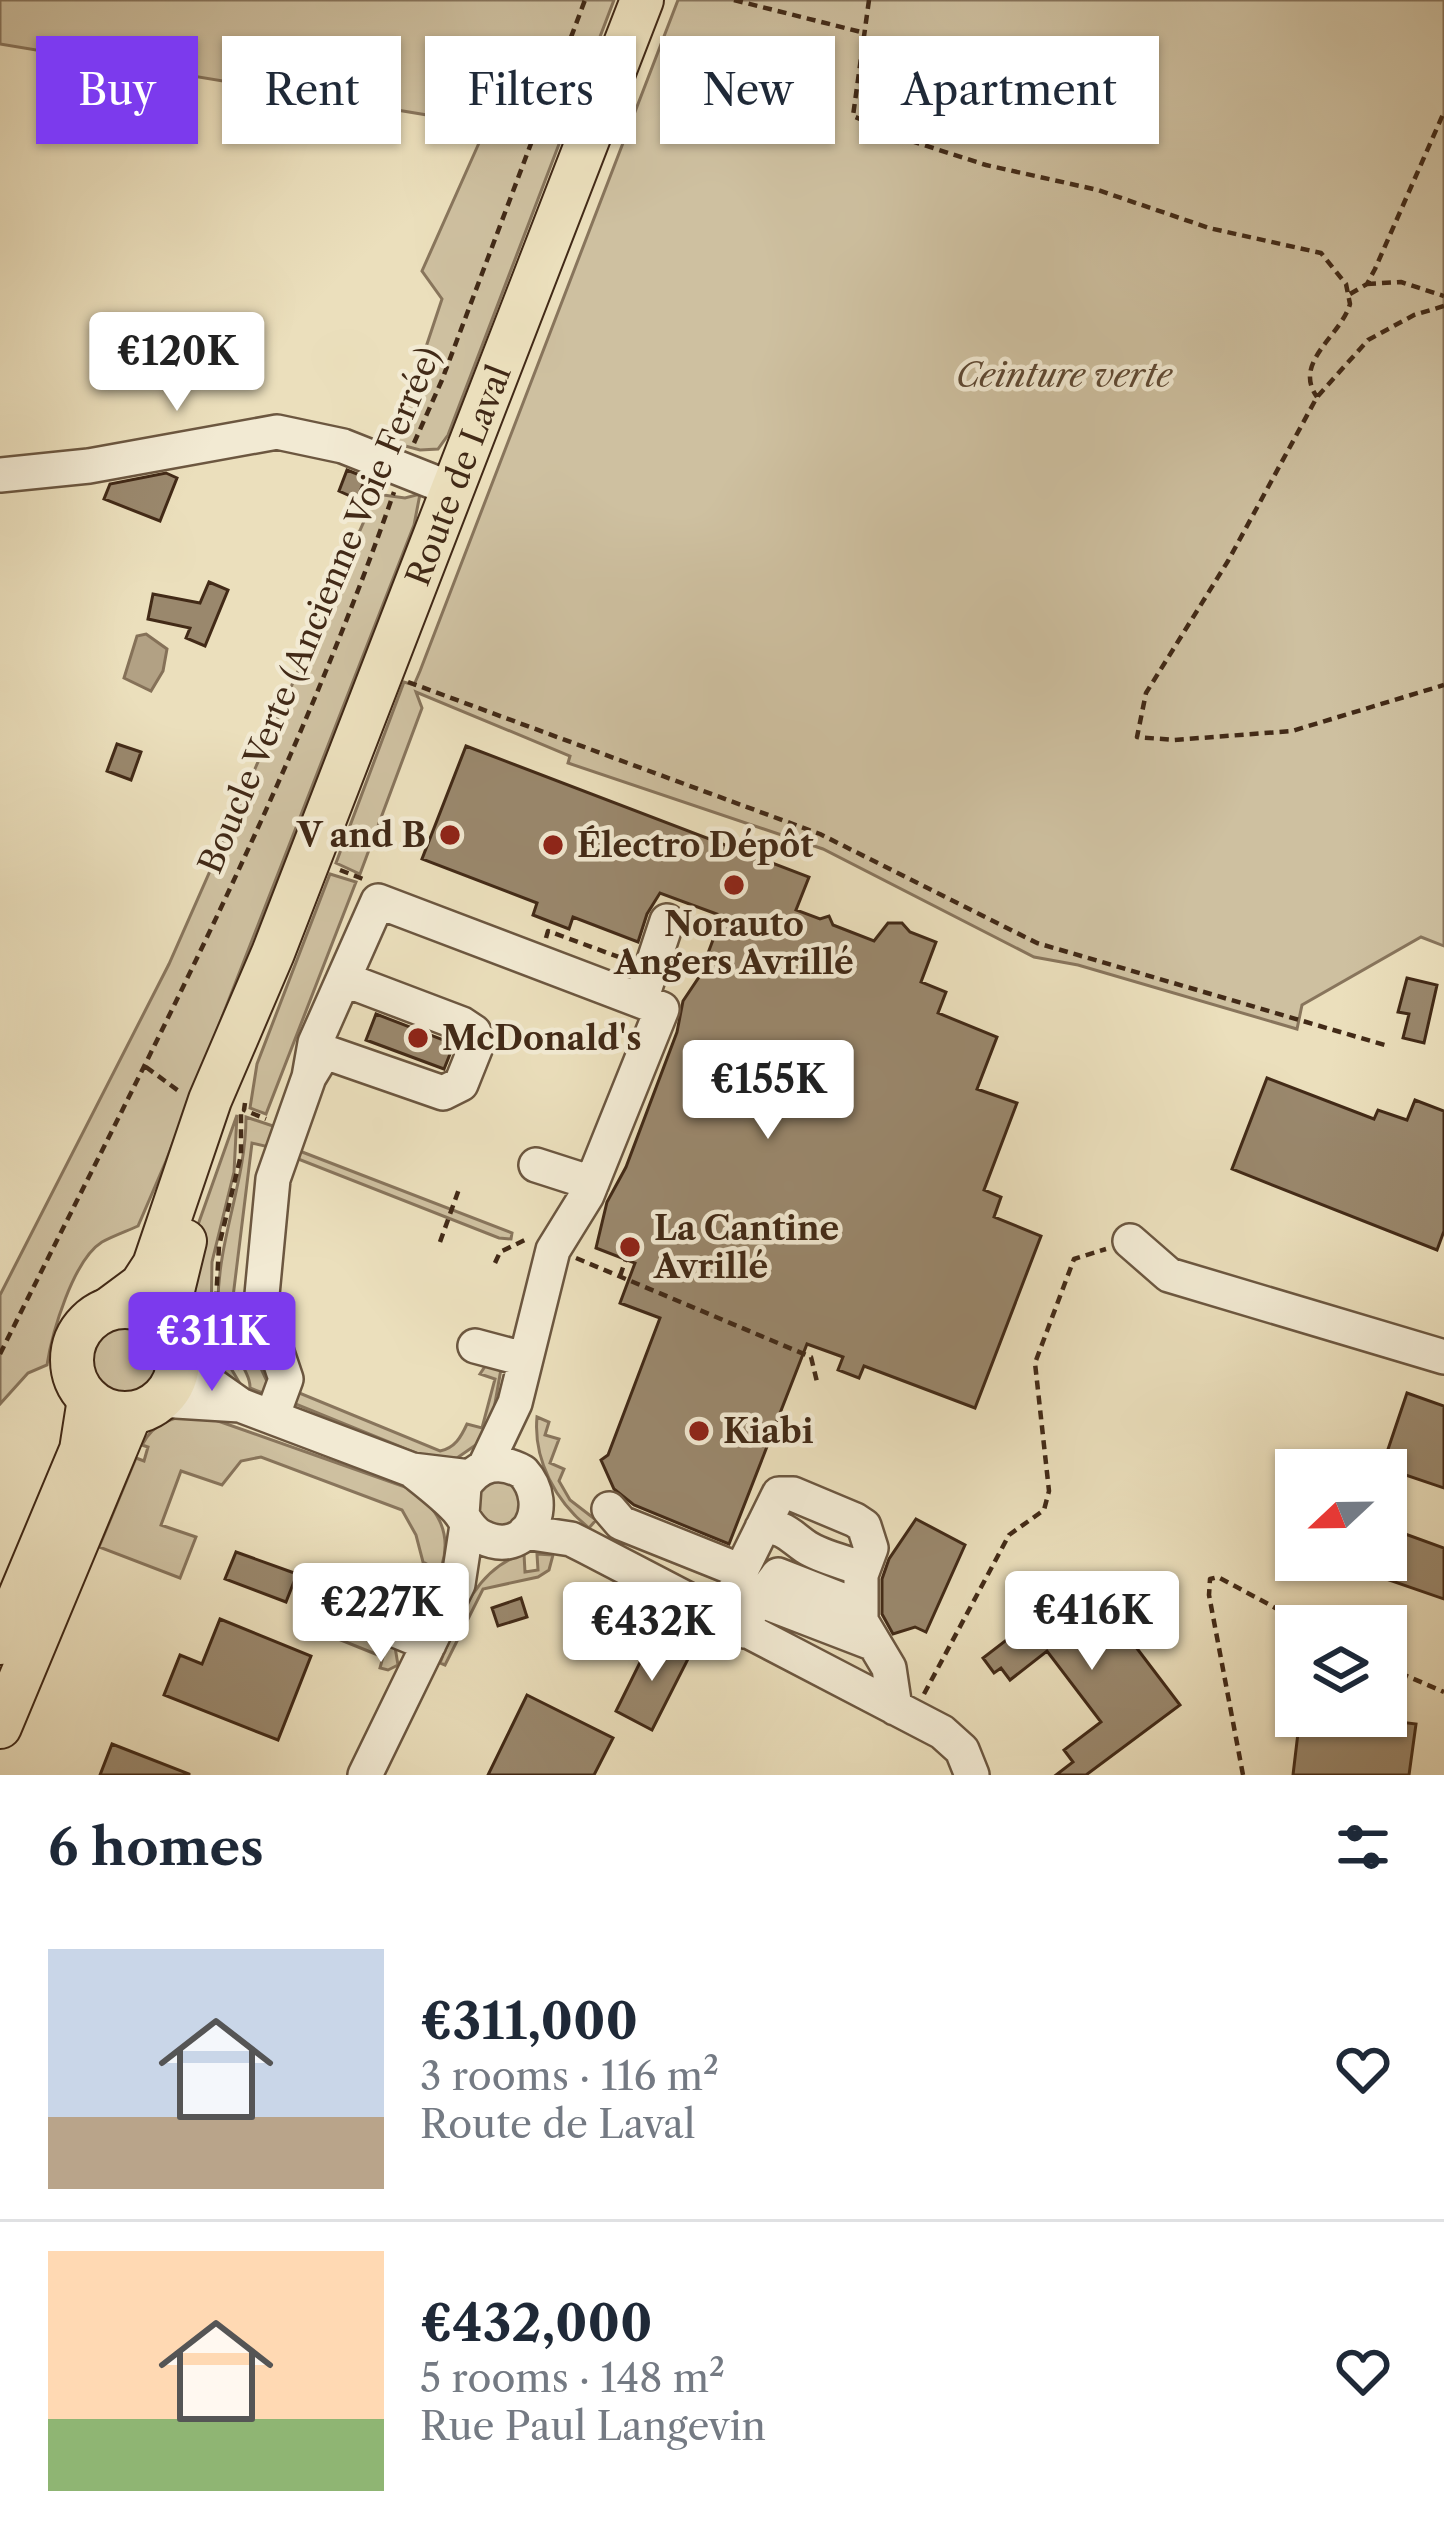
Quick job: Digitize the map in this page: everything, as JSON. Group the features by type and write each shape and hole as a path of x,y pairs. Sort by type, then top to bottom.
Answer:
{"main road":[{"name":"Route de Laval","path":"110,1308 141,1285 154,1264 210,1100 393,676 454,490 642,0"},
{"name":"Route de Laval","path":"172,1338 180,1256 232,1108 273,953"},
{"path":"0,1727 146,1406 175,1382 172,1338 144,1309 110,1308 95,1315 74,1342 75,1377 89,1399 107,1410 146,1406"},
{"path":"0,1643 81,1450 89,1399"}],"street":[{"path":"0,475 89,466 277,432 343,446 454,490"},
{"path":"146,1406 252,1400 286,1379 265,1319 261,1292 275,1166 309,1076 315,1043 378,901 662,1009 592,1183 553,1250 515,1403 461,1495 464,1519 458,1584 365,1775"},
{"path":"640,1000 667,921"},
{"path":"309,1076 328,1053 443,1093 461,1084 477,1044 474,1032 463,1024 346,980"},
{"path":"536,1165 592,1183"},
{"path":"1130,1241 1168,1275 1444,1357"},
{"path":"172,1338 202,1378 412,1470 486,1540 571,1539"},
{"path":"476,1346 524,1359"},
{"path":"458,1584 534,1522 535,1490 515,1403"},
{"path":"412,1470 477,1472 512,1466 571,1539 735,1626 908,1704 962,1750 973,1775"},
{"path":"735,1626 751,1608 770,1566 779,1494 786,1492 855,1520 864,1526 864,1590 890,1668 908,1704"},
{"path":"609,1510 620,1522 864,1590"},
{"path":"770,1566 864,1590"},
{"path":"314,1597 429,1644"}],"path":[{"name":"Boucle Verte (Ancienne Voie Ferrée)","path":"0,1354 276,793 363,580 402,468 442,380 585,0"},
{"path":"734,0 865,33"},
{"path":"869,0 853,116 986,165 1098,190 1209,228 1321,253 1351,294 1348,313 1308,370 1316,397"},
{"path":"1366,284 1444,112"},
{"path":"1351,294 1366,284 1401,282 1444,296"},
{"path":"1444,306 1414,315 1369,340 1316,397 1268,493 1146,693 1137,737 1174,740 1292,731 1444,685"},
{"path":"393,676 820,834 1037,943 1388,1046"},
{"path":"329,866 365,880"},
{"path":"548,931 634,962"},
{"path":"145,1066 181,1092 198,1095"},
{"path":"236,1109 244,1110 241,1155 219,1246 215,1319 252,1400"},
{"path":"440,1242 459,1189"},
{"path":"908,1704 1009,1535 1044,1510 1049,1491 1035,1363 1074,1259 1130,1241"},
{"path":"569,1249 580,1263 811,1358 817,1382"},
{"path":"619,1279 626,1259"},
{"path":"1243,1775 1209,1595 1210,1579 1218,1577 1275,1608"},
{"path":"1407,1675 1444,1692"}],"green space":[{"path":"0,0 614,0 600,36 425,36 425,115 401,111 401,36 222,36 222,81 198,77 198,36 36,36 36,50 0,44"},
{"name":"Ceinture verte","path":"678,0 1444,0 1444,946 1421,937 1302,1005 1297,1029 1078,965 1034,957 823,849 568,763 570,756 416,692 422,708 360,874 336,863 404,682 414,685 420,671 623,144 636,144 636,109 660,47 660,144 835,144 835,36 664,36"},
{"path":"479,144 559,144 448,435 438,449 420,450 394,443 442,299 422,271"},
{"path":"376,494 405,498 420,494 414,525 166,1161 138,1226 102,1242 82,1264 59,1317 47,1365 28,1373 0,1404 0,1295 169,964"},
{"path":"330,874 356,882 266,1114 250,1108 257,1064"},
{"path":"237,1115 234,1172 212,1262 211,1324 213,1338 242,1387 199,1350 188,1324 183,1267"},
{"path":"246,1117 276,1127 269,1147 252,1143 232,1305 269,1386 268,1395 250,1388 219,1317 222,1256 242,1164"},
{"path":"297,1150 512,1233 511,1239 293,1157"},
{"path":"123,1321 150,1331 160,1358 150,1385 123,1395 96,1385 86,1358 96,1331"},
{"path":"486,1365 501,1369 491,1426 480,1442 457,1458 428,1458 293,1403 297,1392 440,1451 457,1441 467,1424 482,1428 495,1379 480,1374"},
{"path":"201,1415 408,1488 440,1521 445,1542 442,1565 436,1569 423,1562 416,1535 402,1510 261,1457 241,1461 222,1485 181,1471 161,1525 196,1537 180,1578 99,1547 136,1458 144,1461 148,1447 142,1445 147,1437 167,1421"},
{"path":"537,1417 549,1422 545,1435 559,1439 550,1463 564,1469 559,1481 570,1500 596,1520 589,1528 566,1506 549,1479 539,1449"},
{"path":"500,1475 520,1490 520,1515 507,1527 480,1524 471,1491"},
{"path":"524,1554 525,1572 538,1570 537,1554 553,1555 549,1570 538,1577 483,1589 445,1665 440,1663 461,1613 481,1583 507,1561"},
{"path":"311,1615 395,1647 398,1665 380,1668 383,1657 301,1624"}],"shaded area":[{"path":"146,634 167,649 163,671 151,691 124,678 137,636"}],"building":[{"path":"347,470 380,483 377,490 363,484 357,499 339,491"},
{"path":"166,473 177,478 160,521 104,499 110,484"},
{"path":"209,582 228,590 205,646 186,638 190,628 148,619 153,594 200,603"},
{"path":"117,744 141,752 131,780 107,771"},
{"path":"466,746 809,877 796,910 820,919 829,916 833,925 874,941 888,923 902,923 910,932 936,942 921,982 946,992 938,1013 997,1037 977,1089 1017,1103 984,1190 1001,1197 994,1217 1041,1236 975,1408 864,1366 859,1378 838,1370 843,1357 807,1344 729,1544 634,1505 614,1489 601,1460 608,1455 660,1318 620,1303 635,1263 596,1248 607,1202 626,1167 677,1032 683,1001 699,977 722,916 660,893 638,942 573,917 569,929 533,915 537,903 422,859"},
{"path":"1407,978 1437,985 1424,1043 1403,1038 1409,1014 1398,1012"},
{"path":"376,1014 454,1044 444,1069 366,1040"},
{"path":"1267,1078 1374,1119 1378,1110 1407,1120 1415,1100 1444,1111 1444,1231 1437,1250 1232,1169"},
{"path":"1407,1393 1444,1406 1444,1488 1407,1475 1407,1449 1388,1449"},
{"path":"916,1519 965,1545 926,1632 915,1627 893,1634 882,1614 882,1579 889,1559"},
{"path":"1407,1535 1444,1548 1444,1599 1392,1581 1407,1581"},
{"path":"236,1552 297,1574 286,1602 225,1579"},
{"path":"1085,1580 1180,1705 1086,1775 1056,1775 1073,1762 1064,1750 1101,1722 1047,1651 1010,1680 1001,1668 994,1673 983,1658"},
{"path":"521,1598 527,1617 498,1626 492,1608"},
{"path":"220,1619 311,1656 278,1740 164,1695 180,1655 202,1664"},
{"path":"652,1638 689,1657 652,1730 616,1711"},
{"path":"527,1695 613,1738 594,1775 488,1775"},
{"path":"1407,1723 1416,1724 1409,1775 1293,1775 1298,1737 1407,1737"},
{"path":"112,1744 189,1774 189,1775 100,1775"}],"place":[{"name":"V and B","path":"450,835"},
{"name":"Électro Dépôt","path":"553,845"},
{"name":"Norauto Angers Avrillé","path":"734,885"},
{"name":"McDonald's","path":"418,1038"},
{"name":"La Cantine Avrillé","path":"630,1247"},
{"name":"Kiabi","path":"699,1431"}]}
